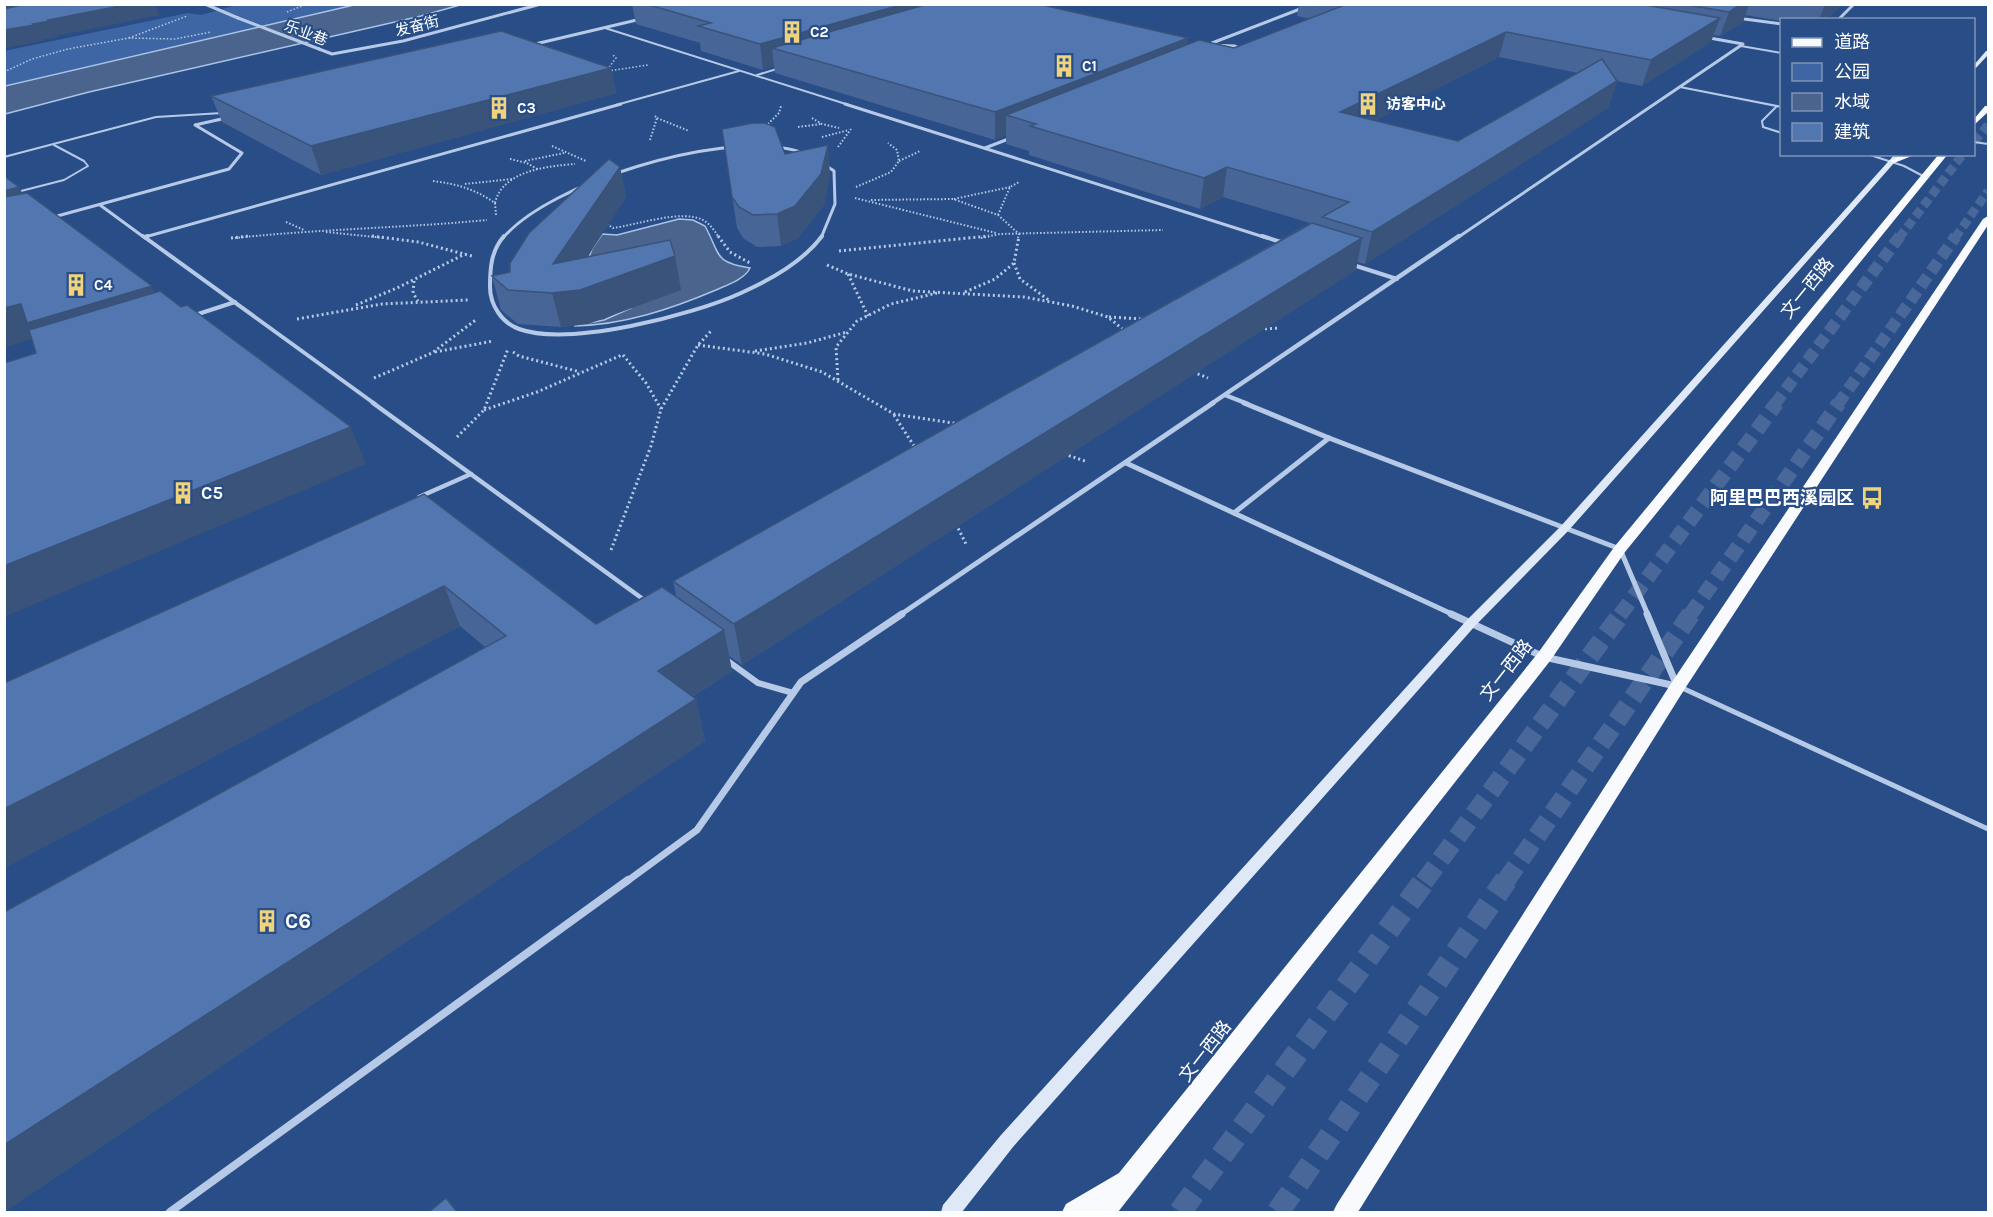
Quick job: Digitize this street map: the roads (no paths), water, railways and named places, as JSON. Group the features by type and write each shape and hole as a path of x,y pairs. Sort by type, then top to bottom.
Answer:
{"main road":[{"path":"1975,67 1989,52"},
{"path":"1975,122 1989,108"},
{"name":"文一西路","path":"1103,1212 1544,657 1620,549 1942,156"},
{"path":"950,1212 1007,1142 1471,623 1565,528 1897,158"},
{"path":"1345,1212 1677,686 1989,219"},
{"path":"1074,1212 1129,1180"}],"street":[{"name":"乐业巷","path":"206,4 332,54"},
{"name":"发奋街","path":"332,54 403,41 541,4"},
{"path":"1207,45 1235,46 1250,54 1246,58 1231,61 1204,59 1193,54 1192,51 1207,45 1313,4"},
{"path":"1840,18 1854,4"},
{"path":"522,47 648,17"},
{"path":"1731,17 1780,24"},
{"path":"605,28 1286,244"},
{"path":"170,1212 697,830 801,682 1743,44 1699,36"},
{"path":"1193,64 1204,59"},
{"path":"755,75 790,65"},
{"path":"145,237 741,71"},
{"path":"47,218 229,169 242,153 195,125 236,116"},
{"path":"985,148 1018,135"},
{"path":"735,146 787,146 811,154 834,171 838,187 829,223 806,254 741,293 694,310 591,332 555,333 520,330 499,317 493,301 490,290 494,251 510,229 538,209 588,184 635,165 676,155 735,146"},
{"path":"100,204 649,603"},
{"path":"1341,261 1397,279"},
{"path":"191,316 235,302"},
{"path":"1225,395 1329,438 1620,549 1677,686"},
{"path":"1234,513 1329,438"},
{"path":"1126,463 1544,657 1677,686"},
{"path":"416,498 471,474"},
{"path":"722,657 758,683 793,693"}],"lane":[{"path":"1741,46 1780,53"},
{"path":"1680,87 1780,107"},
{"path":"1777,106 1762,121 1763,128 1780,132"},
{"path":"4,157 156,117 224,113"},
{"path":"15,193 66,180 79,174 88,166 84,161 54,145"},
{"path":"1882,156 1897,158 1925,177"},
{"path":"1677,686 1989,829"}],"water":[{"path":"354,5 460,5 421,16 89,92 5,114 5,86"},
{"path":"679,219 693,220 705,226 720,256 730,263 750,268 748,272 730,284 664,309 611,323 574,326 604,320 631,308 587,263 592,249 602,234 617,235"}],"tunnel":[{"path":"1975,141 1988,125"},
{"path":"1899,238 1961,156"},
{"path":"1955,238 1988,191"},
{"path":"1775,404 1900,236"},
{"path":"1838,404 1956,236"},
{"path":"1620,615 1777,403"},
{"path":"1690,615 1839,403"},
{"path":"1424,882 1621,614"},
{"path":"1505,882 1691,614"},
{"path":"1180,1212 1425,880"},
{"path":"1278,1212 1506,880"}],"place":[{"name":"C2","path":"792,32"},
{"name":"C1","path":"1064,66"},
{"name":"访客中心","path":"1368,104"},
{"name":"C3","path":"499,108"},
{"name":"C4","path":"76,285"},
{"name":"C5","path":"183,493"},
{"name":"阿里巴巴西溪园区","path":"1872,498"},
{"name":"C6","path":"267,921"}]}
